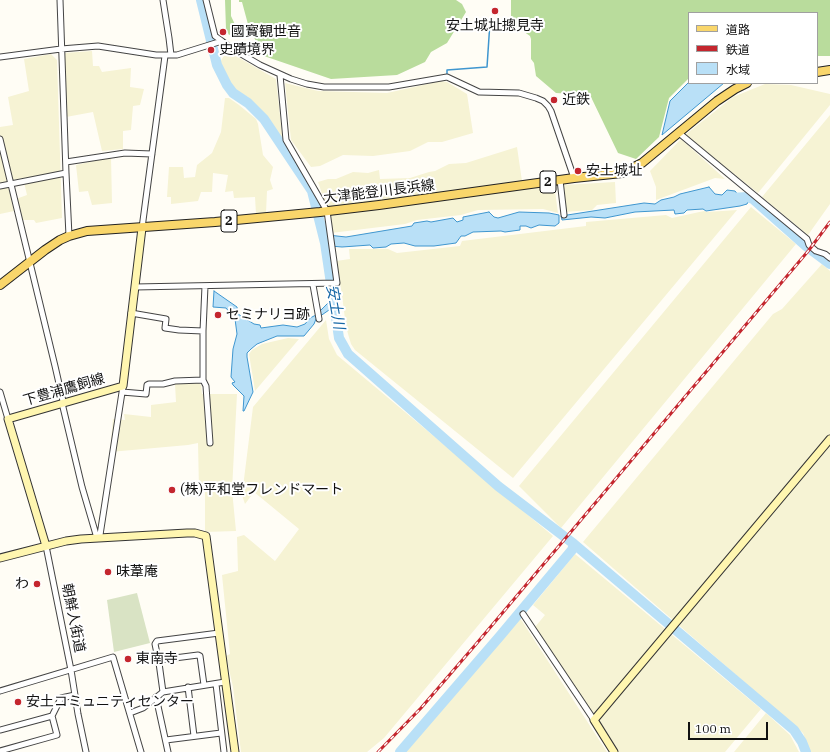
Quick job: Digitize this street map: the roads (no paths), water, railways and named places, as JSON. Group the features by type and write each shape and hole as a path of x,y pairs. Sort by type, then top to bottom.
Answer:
{"main road":[{"path":"818,72 830,70"},
{"name":"大津能登川長浜線","path":"0,285 44,250 69,236 87,231 142,228 320,212 574,178 612,175 629,171 642,163 725,95 745,84"},
{"name":"下豊浦鷹飼線","path":"46,546 8,419 62,403 122,389 142,228"},
{"path":"614,752 594,720 830,439"},
{"path":"0,558 81,539 187,533 195,533 206,536 235,752"}],"street":[{"path":"60,0 69,236"},
{"path":"142,228 168,55 169,38 163,0"},
{"path":"206,0 215,36 220,42 280,75 307,84 324,87 389,87 447,77 479,92 519,93 532,96 543,101 551,111 574,178"},
{"path":"0,57 98,46 168,55 220,42"},
{"path":"134,287 313,285 337,283 330,231 286,140 280,75"},
{"path":"679,133 807,239 809,245 816,251 825,254 830,258"},
{"path":"0,139 63,401 62,403 82,487 97,538"},
{"path":"66,162 125,153 152,154"},
{"path":"0,186 66,173"},
{"path":"560,180 564,215"},
{"path":"313,285 319,319"},
{"path":"205,286 203,380 206,386 210,443"},
{"path":"131,313 166,319 165,328 203,331"},
{"path":"97,538 100,535 122,389 146,394 147,385 149,384 203,380"},
{"path":"0,392 8,419"},
{"name":"朝鮮人街道","path":"0,691 71,670 46,546"},
{"path":"523,614 594,720"},
{"path":"163,692 159,660 155,644 157,641 219,633"},
{"path":"159,660 200,656 204,685"},
{"path":"86,752 71,670 113,657 141,752"},
{"path":"130,713 143,708 163,692 225,682"},
{"path":"216,684 224,752"},
{"path":"188,688 194,736"},
{"path":"0,752 57,735 52,716 61,698 75,695"},
{"path":"156,697 168,752"},
{"path":"0,730 52,716"},
{"path":"166,740 221,733"}],"water":[{"path":"688,83 723,84 662,135 670,101"},
{"path":"709,187 715,194 722,195 727,190 735,191 739,196 750,198 747,204 740,206 706,211 703,209 687,210 684,213 675,214 674,210 635,212 605,218 591,217 562,220 561,216 644,203 655,204 661,200 680,194"},
{"path":"489,212 494,217 498,218 519,212 549,213 559,215 559,223 555,226 539,225 531,228 520,226 520,230 505,232 473,232 465,236 461,236 456,243 434,246 415,246 404,243 373,248 370,245 342,247 330,246 328,235 346,237 412,226 414,223 453,218 457,222 463,220 463,217"},
{"path":"214,291 237,307 238,314 254,324 260,325 261,328 283,325 297,327 305,324 328,303 331,312 329,310 316,319 314,324 304,336 277,336 257,344 247,353 253,392 244,411 244,396 233,385 232,383 235,382 231,377 233,349 237,334 235,319 226,308 213,307"}],"waterway":[{"name":"安土川","path":"201,0 217,65 227,85 233,93 248,103 264,119 312,191 325,243 339,338 348,354 498,486 574,544 794,730 802,742 806,752"},
{"path":"447,75 447,70 487,67 490,22"},
{"path":"731,198 748,197 753,199 806,246 830,264"},
{"path":"400,752 572,550 574,544"}],"railway":[{"path":"378,752 421,708 477,643 809,250 830,222"}],"place":[{"name":"安土城址摠見寺","path":"495,11"},
{"name":"國寳観世音","path":"223,32"},
{"name":"史蹟境界","path":"211,50"},
{"name":"近鉄","path":"554,100"},
{"name":"安土城址","path":"578,171"},
{"name":"セミナリヨ跡","path":"218,315"},
{"name":"(株)平和堂フレンドマート","path":"172,490"},
{"name":"味葦庵","path":"108,572"},
{"name":"わ","path":"37,584"},
{"name":"東南寺","path":"128,659"},
{"name":"安土コミュニティセンター","path":"18,702"}]}
